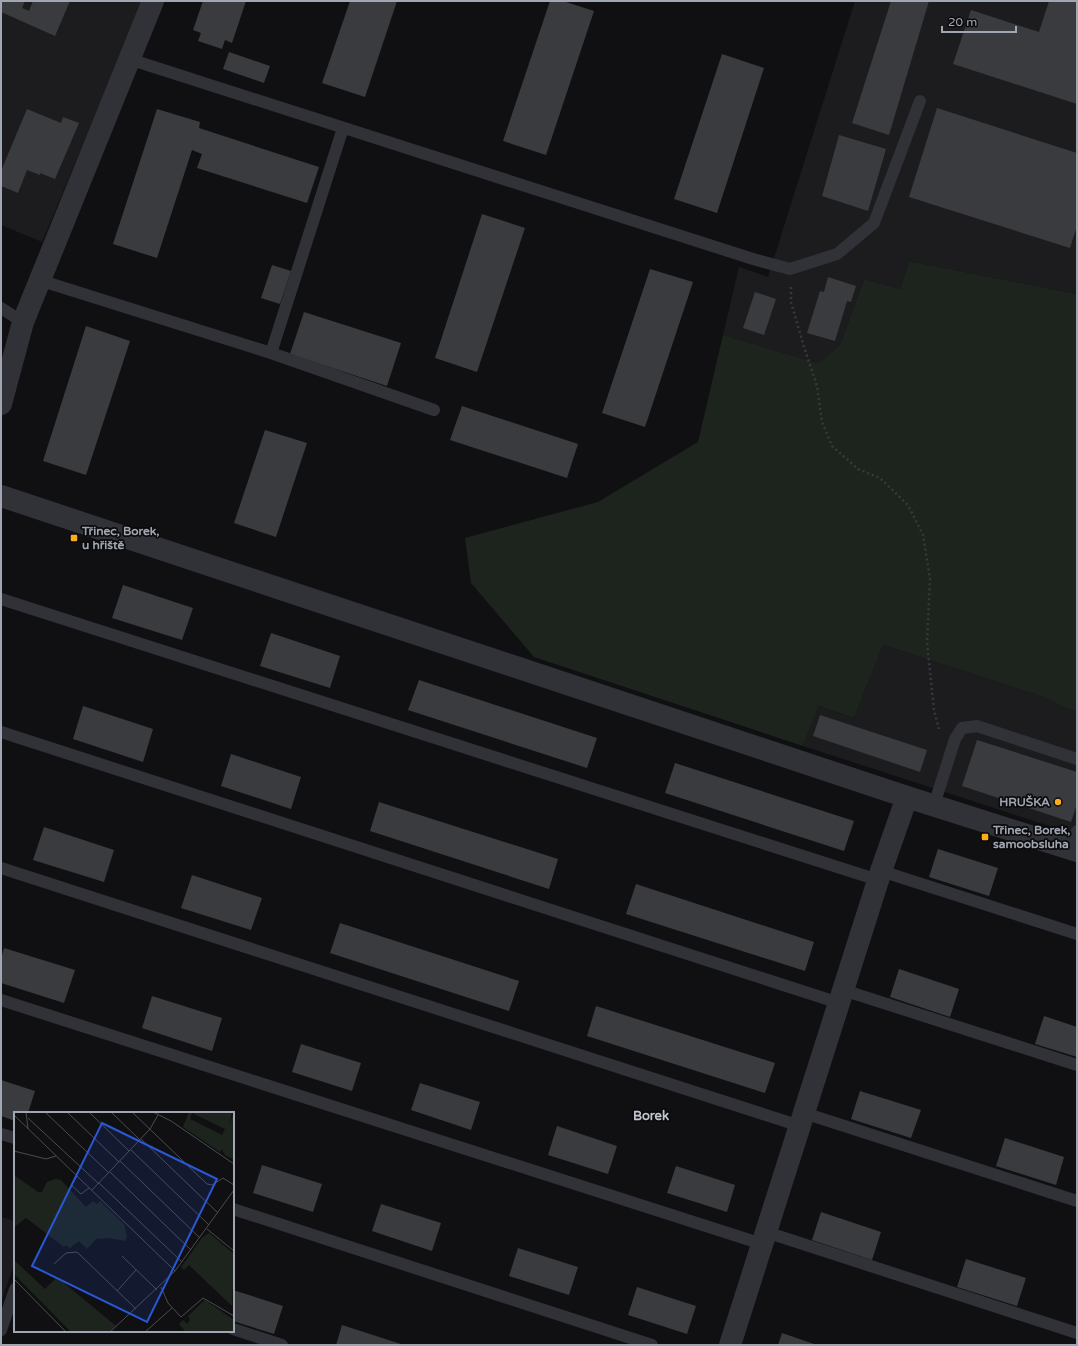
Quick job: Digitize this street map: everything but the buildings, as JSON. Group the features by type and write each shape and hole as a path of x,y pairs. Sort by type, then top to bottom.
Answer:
{"street":[{"path":"1,404 23,322 153,1"},
{"path":"1,496 907,797 1075,843"},
{"path":"730,1345 841,996 907,797"}],"lane":[{"path":"129,59 753,259 790,269 837,254 874,223 920,101"},
{"path":"271,353 343,128"},
{"path":"39,280 271,353 434,410"},
{"path":"1,308 23,322"},
{"path":"1,599 880,876 1077,934"},
{"path":"934,805 955,739 962,728 977,726 1077,759"},
{"path":"1,732 841,996 1077,1065"},
{"path":"1,868 802,1119 1077,1201"},
{"path":"1,1000 764,1238 1077,1333"},
{"path":"1,1134 14,1138"},
{"path":"234,1209 652,1345"},
{"path":"1,1330 14,1292"},
{"path":"234,1329 282,1345"}],"path":[{"path":"790,269 792,302 804,347 818,386 822,422 832,446 858,469 880,478 908,505 923,535 930,579 927,643 933,703 947,763"}],"shaded area":[{"path":"1,1 143,1 42,242 1,225"},
{"path":"855,1 1077,1 1077,294 909,261 900,289 864,279 840,345 818,363 723,335 739,267 768,277"},
{"path":"909,261 1077,294 1077,713 1041,696 883,645 854,718 818,706 803,746 534,657 471,583 465,538 598,502 698,442 723,335 818,363 840,345 864,279 900,289"},
{"path":"883,645 1041,696 1077,713 1077,835 803,746 817,706 854,718"},
{"path":"1,1217 14,1221 14,1264 1,1303"}],"place":[{"name":"Třinec, Borek, u hřiště","path":"74,538"},
{"name":"HRUŠKA","path":"1058,802"},
{"name":"Třinec, Borek, samoobsluha","path":"985,837"}],"district":[{"name":"Borek","path":"651,1115"}]}
